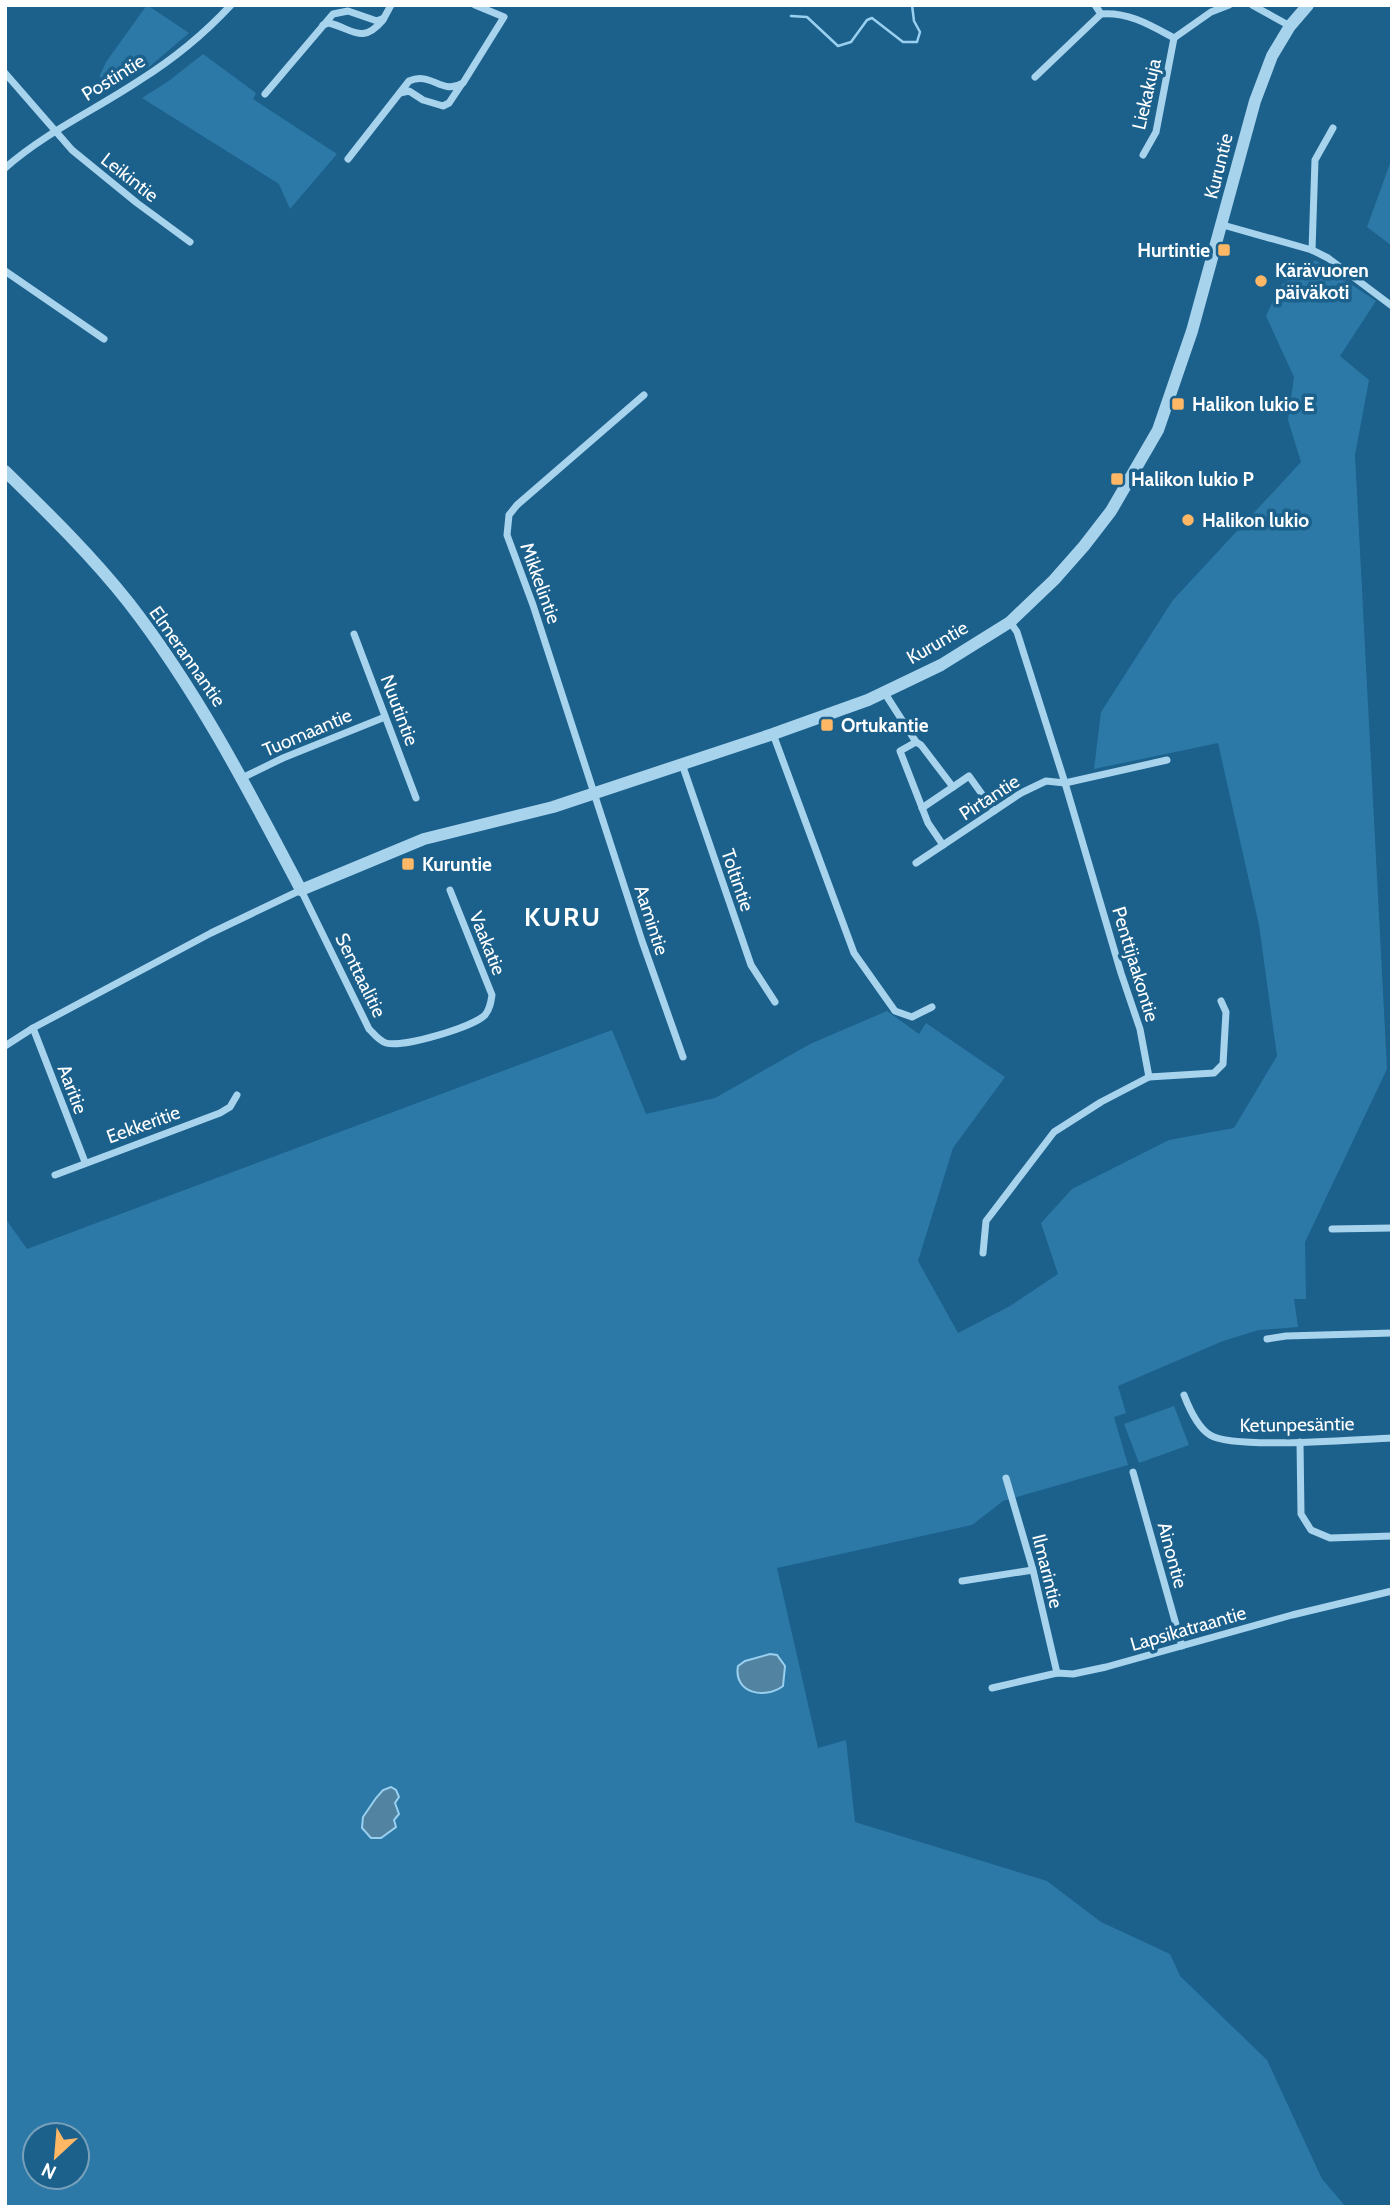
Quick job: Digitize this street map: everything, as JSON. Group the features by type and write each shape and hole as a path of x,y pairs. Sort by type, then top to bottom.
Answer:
{"street":[{"name":"Postintie","path":"5,168 56,130 141,80 231,5"},
{"path":"322,25 329,23 363,34 376,28 391,5"},
{"path":"397,95 409,91 423,100 443,106 449,103 504,18 475,5"},
{"path":"1095,5 1101,14"},
{"path":"1035,77 1101,14 1115,13 1140,20 1174,38 1212,12 1229,5"},
{"path":"1252,5 1290,26"},
{"name":"Kuruntie","path":"5,1046 33,1028 211,933 424,839 511,819 773,734 884,692 941,665 1010,622 1054,580 1111,511 1158,430 1173,392 1223,225 1255,101 1272,56 1290,26 1308,5"},
{"path":"264,94 333,14 348,11 371,21 384,18"},
{"name":"Liekakuja","path":"1143,156 1156,132 1174,38"},
{"name":"Leikintie","path":"5,73 72,150 190,242"},
{"path":"348,159 409,81 418,76 448,88 456,88 463,83"},
{"path":"1312,250 1315,160 1334,128"},
{"path":"1223,225 1312,250 1328,258 1392,306"},
{"path":"5,271 104,339"},
{"name":"Mikkelintie","path":"594,792 533,605 507,535 506,524 517,505 644,395"},
{"name":"Elmerannantie","path":"5,471 51,516 128,603 214,727 301,891"},
{"name":"Penttijaakontie","path":"1010,622 1017,632 1065,783 1140,1029 1149,1077"},
{"name":"Nuutintie","path":"354,634 416,798"},
{"path":"884,692 916,742 953,787"},
{"name":"Tuomaantie","path":"242,778 283,758 386,717"},
{"path":"773,734 854,953 895,1012 912,1017 932,1007"},
{"path":"916,742 900,751 928,823 943,845"},
{"name":"Pirtantie","path":"916,863 1021,793 1046,781 1065,783 1167,761"},
{"name":"Toltintie","path":"682,763 751,965 775,1002"},
{"path":"922,808 969,776 994,811"},
{"name":"Aamintie","path":"594,792 683,1057"},
{"name":"Vaakatie","path":"450,890 492,995 489,1008"},
{"name":"Senttaalitie","path":"301,891 360,1013 369,1029 379,1039 387,1043 410,1044 483,1018 489,1008"},
{"path":"983,1253 986,1221 1054,1132 1101,1102 1149,1077 1214,1073 1223,1064 1226,1012 1222,1002"},
{"name":"Aaritie","path":"33,1028 85,1162"},
{"name":"Eekkeritie","path":"55,1175 220,1113 230,1107 237,1096"},
{"path":"1332,1229 1392,1228"},
{"path":"1267,1339 1392,1333"},
{"name":"Ketunpesäntie","path":"1184,1395 1192,1415 1208,1435 1228,1441 1300,1442 1392,1437"},
{"path":"1300,1442 1301,1514 1311,1530 1329,1538 1392,1536"},
{"name":"Ainontie","path":"1133,1472 1182,1646"},
{"name":"Ilmarintie","path":"1006,1478 1033,1570 1057,1673"},
{"path":"962,1581 1033,1570"},
{"name":"Lapsikatraantie","path":"992,1688 1057,1673 1073,1674 1106,1667 1292,1615 1392,1591"}],"shaded area":[{"path":"147,5 189,33 149,67 99,96 100,75 106,62"},
{"path":"203,54 256,93 253,99 337,154 290,209 279,184 142,98"},
{"path":"1392,158 1392,246 1367,227"},
{"path":"1315,260 1376,301 1340,356 1369,380 1355,455 1387,1069 1305,1242 1306,1299 1294,1299 1298,1327 1259,1330 1223,1341 1118,1386 1126,1413 1114,1417 1128,1465 1003,1501 972,1525 777,1568 818,1748 846,1740 855,1822 1047,1881 1101,1922 1170,1954 1180,1976 1267,2060 1322,2179 1346,2207 5,2207 5,1218 27,1249 612,1030 646,1114 715,1098 810,1044 887,1011 919,1034 926,1023 1005,1077 953,1148 918,1261 958,1333 1010,1306 1058,1274 1041,1223 1072,1189 1169,1140 1234,1128 1277,1056 1259,925 1218,743 1094,769 1101,712 1173,600 1301,462 1288,420 1294,377 1266,316 1280,286"},
{"path":"1174,1406 1189,1445 1139,1463 1124,1424"},
{"path":"770,1654 777,1655 785,1666 783,1686 768,1693 745,1688 740,1682 738,1666 745,1661"},
{"path":"391,1787 399,1797 395,1803 399,1814 394,1820 396,1827 381,1838 371,1838 362,1828 363,1817 383,1790"}],"waterway":[{"path":"791,16 807,17 838,46 851,42 867,20 872,18 903,42 917,42 920,32 914,21 912,5"}],"place":[{"name":"Hurtintie","path":"1224,250"},
{"name":"Kärävuoren päiväkoti","path":"1261,281"},
{"name":"Halikon lukio E","path":"1178,404"},
{"name":"Halikon lukio P","path":"1117,479"},
{"name":"Halikon lukio","path":"1188,520"},
{"name":"Ortukantie","path":"827,725"},
{"name":"Kuruntie","path":"408,864"}],"district":[{"name":"KURU","path":"563,917"}]}
